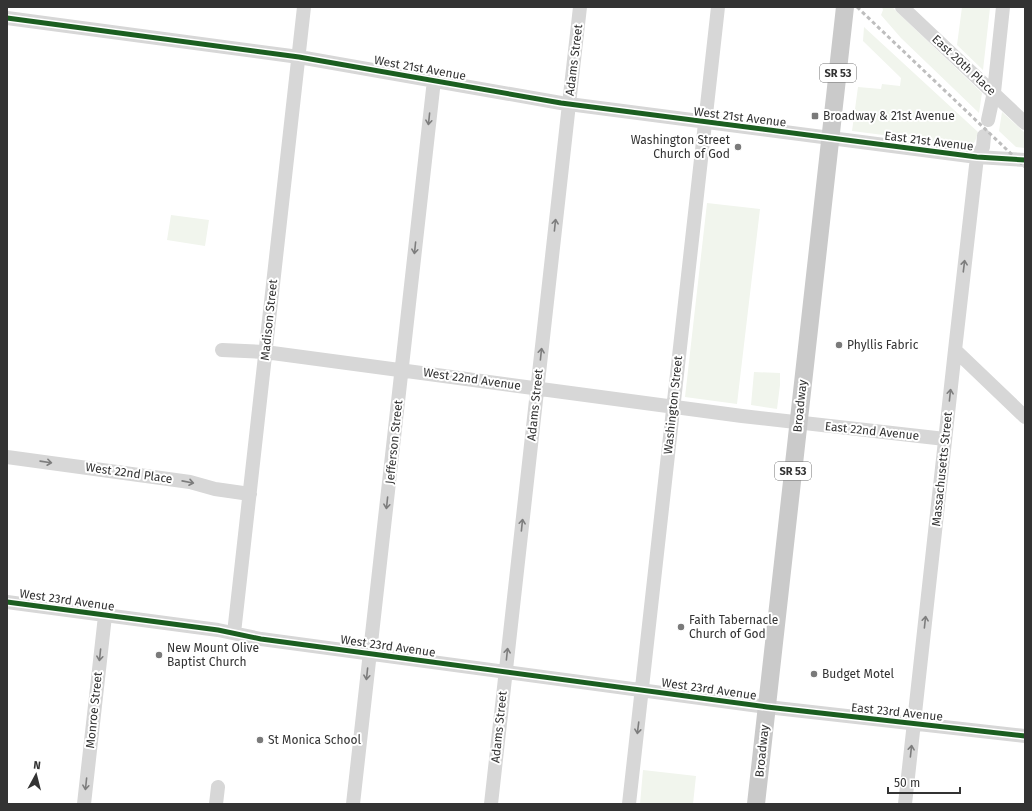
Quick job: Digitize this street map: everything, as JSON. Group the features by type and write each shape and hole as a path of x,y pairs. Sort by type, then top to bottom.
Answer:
{"main road":[{"name":"Broadway","path":"756,804 845,7"}],"street":[{"name":"Madison Street","path":"234,633 304,7"},
{"name":"Adams Street","path":"491,804 580,7"},
{"name":"Washington Street","path":"629,804 718,7"},
{"name":"East 20th Place","path":"902,7 994,92 1025,123"},
{"path":"988,120 994,92 1003,7"},
{"name":"West 21st Avenue","path":"11,14 299,57 569,104 830,139"},
{"name":"Jefferson Street","path":"353,804 434,80"},
{"name":"Massachusetts Street","path":"905,804 977,157 983,147 984,136"},
{"name":"East 21st Avenue","path":"830,139 977,157 1025,160"},
{"name":"West 22nd Avenue","path":"222,350 265,352 402,369 537,389 798,423"},
{"path":"955,350 1025,417"},
{"name":"East 22nd Avenue","path":"798,423 945,439"},
{"name":"West 22nd Place","path":"7,457 190,482 215,489 250,494"},
{"name":"West 23rd Avenue","path":"7,602 218,630 261,639 767,707"},
{"name":"Monroe Street","path":"84,804 105,616"},
{"name":"East 23rd Avenue","path":"767,707 1025,736"},
{"path":"216,804 218,787"}],"shaded area":[{"path":"882,7 892,7 982,93 979,113 901,38 881,15 883,10"},
{"path":"962,7 990,8 983,70 957,45"},
{"path":"864,27 978,132 973,144 969,146 852,131 858,87 881,89 882,84 900,86 901,78 863,41"},
{"path":"1002,112 1025,133 1025,148 1016,147 999,131"},
{"path":"707,203 760,209 737,404 685,397"},
{"path":"171,215 209,220 205,246 167,240"},
{"path":"754,372 780,373 777,409 751,405"},
{"path":"643,770 696,776 693,804 640,804"}],"railway":[{"path":"857,7 1025,167"}],"cycle path":[{"path":"7,18 299,57 561,103 977,157 1025,160"},
{"path":"7,602 218,630 261,639 767,707 1025,736"}],"place":[{"name":"Broadway & 21st Avenue","path":"815,116"},
{"name":"Washington Street Church of God","path":"738,147"},
{"name":"Phyllis Fabric","path":"839,345"},
{"name":"Faith Tabernacle Church of God","path":"681,627"},
{"name":"New Mount Olive Baptist Church","path":"159,655"},
{"name":"Budget Motel","path":"814,674"},
{"name":"St Monica School","path":"260,740"}]}
